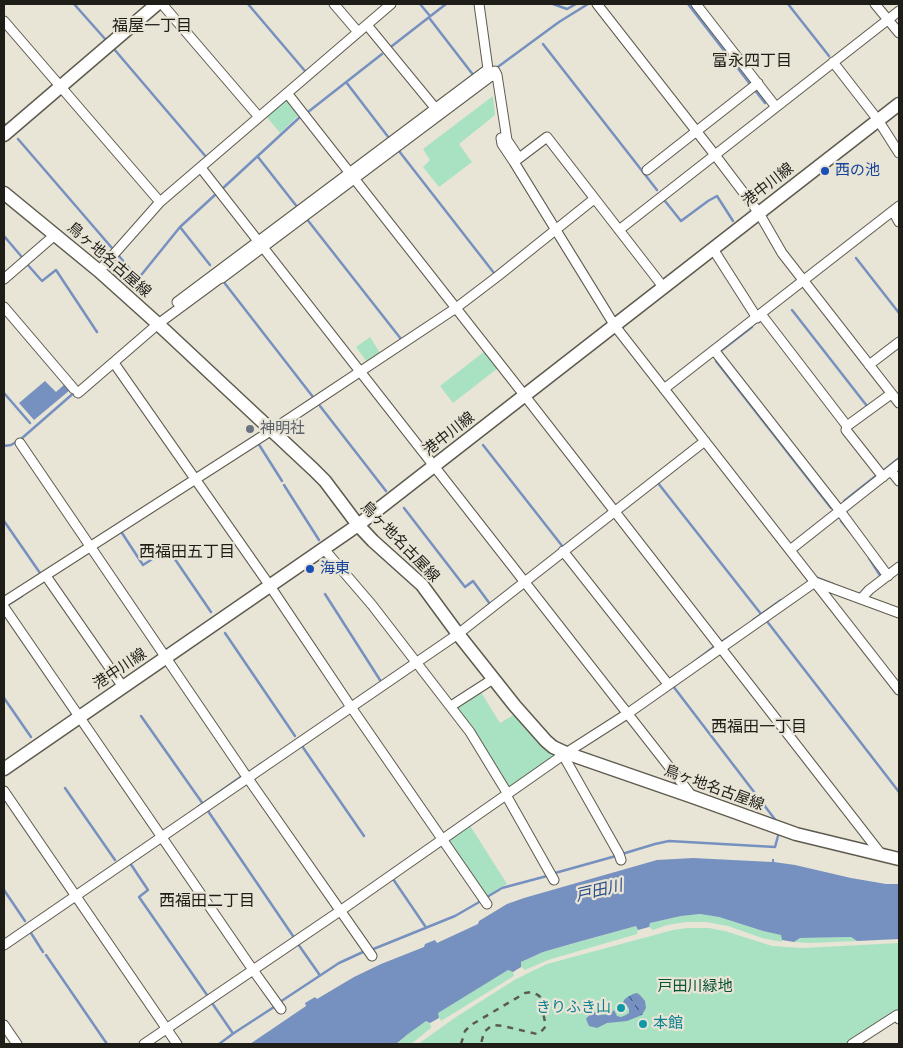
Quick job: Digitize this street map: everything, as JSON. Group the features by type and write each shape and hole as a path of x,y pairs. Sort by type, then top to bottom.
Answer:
{"main road":[{"path":"4,136 157,4"},
{"name":"港中川線","path":"4,769 358,525 899,104"},
{"name":"鳥ヶ地名古屋線","path":"4,193 99,271 314,470 373,541 422,585 493,679 553,747 564,754 796,834 899,859"}],"street":[{"path":"162,4 259,117"},
{"path":"334,4 358,32"},
{"path":"99,271 160,202 391,4"},
{"path":"479,4 504,141 517,160 556,230 615,326 899,690"},
{"path":"597,4 697,131 759,213 782,252 899,403"},
{"path":"696,4 776,107"},
{"path":"875,4 899,33"},
{"path":"619,230 899,11"},
{"path":"4,21 160,202"},
{"path":"367,25 436,109"},
{"path":"833,62 878,120 899,153"},
{"path":"352,176 436,109 492,74"},
{"path":"4,307 76,391 114,363 155,322 492,74"},
{"path":"646,170 758,83"},
{"path":"287,93 881,854"},
{"path":"517,160 547,137 664,288"},
{"path":"201,168 693,797"},
{"path":"4,602 272,430 456,308 594,199"},
{"path":"664,389 896,209 899,222"},
{"path":"4,279 56,234"},
{"path":"713,249 759,316 847,426 846,430 883,477"},
{"path":"869,365 899,342"},
{"path":"714,350 840,511 888,576"},
{"path":"114,363 270,586 487,904"},
{"path":"847,426 891,394"},
{"path":"4,945 458,634 705,441"},
{"path":"20,443 247,778 372,956"},
{"path":"790,550 899,464"},
{"path":"891,471 899,481"},
{"path":"324,549 372,605 470,732 506,791 506,795 554,880"},
{"path":"564,552 668,684"},
{"path":"861,598 899,567"},
{"path":"46,576 123,686"},
{"path":"144,1044 564,754 628,714 814,582"},
{"path":"814,582 899,613"},
{"path":"4,607 281,1010"},
{"path":"451,706 493,679"},
{"path":"564,754 621,860"},
{"path":"4,791 177,1044"},
{"path":"852,1044 896,1015 899,1019"},
{"path":"4,1025 17,1044"}],"green space":[{"path":"493,96 495,115 459,144 472,162 439,187 423,167 430,160 423,149"},
{"path":"285,99 300,114 280,133 266,116"},
{"path":"370,337 380,353 367,362 356,347"},
{"path":"485,351 498,368 453,403 440,386"},
{"path":"479,689 500,723 517,713 559,753 508,789 455,705"},
{"path":"469,824 507,884 485,897 448,842 448,839"},
{"path":"700,914 719,917 782,935 782,942 762,938 728,926 706,922 686,922 667,925 653,930 649,927 650,923"},
{"path":"636,926 637,934 548,960 525,970 521,967 521,962 543,952"},
{"name":"戸田川緑地","path":"709,928 725,931 772,946 803,948 899,943 899,1012 849,1044 418,1044 516,979 547,964 673,930"},
{"path":"851,937 857,941 794,942 800,938"},
{"path":"508,970 513,972 514,976 441,1021 437,1013"},
{"path":"426,1021 430,1023 431,1028 411,1044 396,1044 408,1034"}],"water":[{"path":"45,381 56,392 65,384 70,390 34,420 19,403"},
{"name":"戸田川","path":"693,858 772,862 772,859 774,859 774,862 851,878 886,884 899,884 899,939 857,941 851,937 800,938 794,942 782,940 781,935 719,917 700,914 681,916 650,923 649,927 638,930 636,926 543,952 521,962 521,967 513,972 508,970 438,1013 439,1018 430,1023 426,1021 396,1044 250,1044 306,1006 305,1003 315,997 317,999 354,977 424,947 425,944 435,940 437,943 478,924 479,921 507,904 657,860"},
{"path":"637,993 645,1001 646,1008 642,1015 627,1021 607,1023 597,1028 589,1026 586,1019 592,1012 597,1012 598,1015 601,1015 610,1014 614,1010 617,1016 621,1017 629,1013 626,1004 623,1003 624,1000"}],"waterway":[{"path":"74,4 106,40"},
{"path":"248,4 305,71"},
{"path":"420,4 430,16"},
{"path":"392,46 446,4"},
{"path":"553,4 567,9 576,4"},
{"path":"495,69 559,22 588,4"},
{"path":"688,4 750,84"},
{"path":"788,4 829,56"},
{"path":"430,19 474,76"},
{"path":"543,44 657,190"},
{"path":"114,49 207,158"},
{"path":"308,112 382,54"},
{"path":"346,82 389,138"},
{"path":"754,89 765,103"},
{"path":"222,189 300,117"},
{"path":"4,123 7,127"},
{"path":"18,139 112,248"},
{"path":"546,142 589,198"},
{"path":"399,151 494,273"},
{"path":"258,157 298,208"},
{"path":"119,256 138,279 180,227 216,194"},
{"path":"665,201 681,221 717,196 733,221"},
{"path":"306,218 401,339"},
{"path":"180,227 210,265"},
{"path":"4,236 21,256"},
{"path":"856,258 899,313"},
{"path":"27,264 42,281 56,270 97,332"},
{"path":"223,281 313,397"},
{"path":"792,310 867,406"},
{"path":"722,350 752,327"},
{"path":"716,361 831,508"},
{"path":"4,446 11,445 21,439 76,391"},
{"path":"4,393 30,423"},
{"path":"320,406 386,491"},
{"path":"257,444 282,481"},
{"path":"483,445 563,547"},
{"path":"883,471 899,458"},
{"path":"844,501 877,475"},
{"path":"658,483 761,614"},
{"path":"284,485 319,540"},
{"path":"404,508 465,587 473,581 490,604"},
{"path":"4,521 40,573"},
{"path":"841,521 852,534"},
{"path":"122,533 143,565 168,549 211,612"},
{"path":"869,558 881,577"},
{"path":"815,577 833,584"},
{"path":"325,594 380,680"},
{"path":"8,605 22,596"},
{"path":"753,620 781,600"},
{"path":"766,620 899,792"},
{"path":"721,642 741,629"},
{"path":"225,633 295,736"},
{"path":"694,662 715,646"},
{"path":"673,686 777,822"},
{"path":"4,698 31,737"},
{"path":"141,716 203,804"},
{"path":"302,746 364,836"},
{"path":"248,773 262,763"},
{"path":"198,807 242,776"},
{"path":"65,788 115,860"},
{"path":"208,811 293,936"},
{"path":"622,854 669,841 775,847 778,836"},
{"path":"555,873 616,856"},
{"path":"130,863 148,890 139,897 207,995"},
{"path":"487,897 502,888 547,876"},
{"path":"393,879 425,926"},
{"path":"4,890 25,921"},
{"path":"371,950 455,916 481,901"},
{"path":"31,933 43,952"},
{"path":"298,944 319,974"},
{"path":"280,1002 339,963 363,952"},
{"path":"46,955 107,1044"},
{"path":"212,1003 232,1032"},
{"path":"219,1044 274,1007"}],"ferry route":[{"path":"629,996 642,1015"}],"railway":[{"path":"461,1044 465,1031 471,1025 525,993 532,992 540,997 546,1026 540,1033 494,1025 484,1032 481,1044"}],"place":[{"name":"西の池","path":"825,171"},
{"name":"神明社","path":"250,429"},
{"name":"海東","path":"310,569"},
{"name":"きりふき山","path":"621,1008"},
{"name":"本館","path":"643,1024"}],"district":[{"name":"福屋一丁目","path":"152,26"},
{"name":"富永四丁目","path":"752,61"},
{"name":"西福田五丁目","path":"187,552"},
{"name":"西福田一丁目","path":"759,727"},
{"name":"西福田二丁目","path":"207,901"}]}
